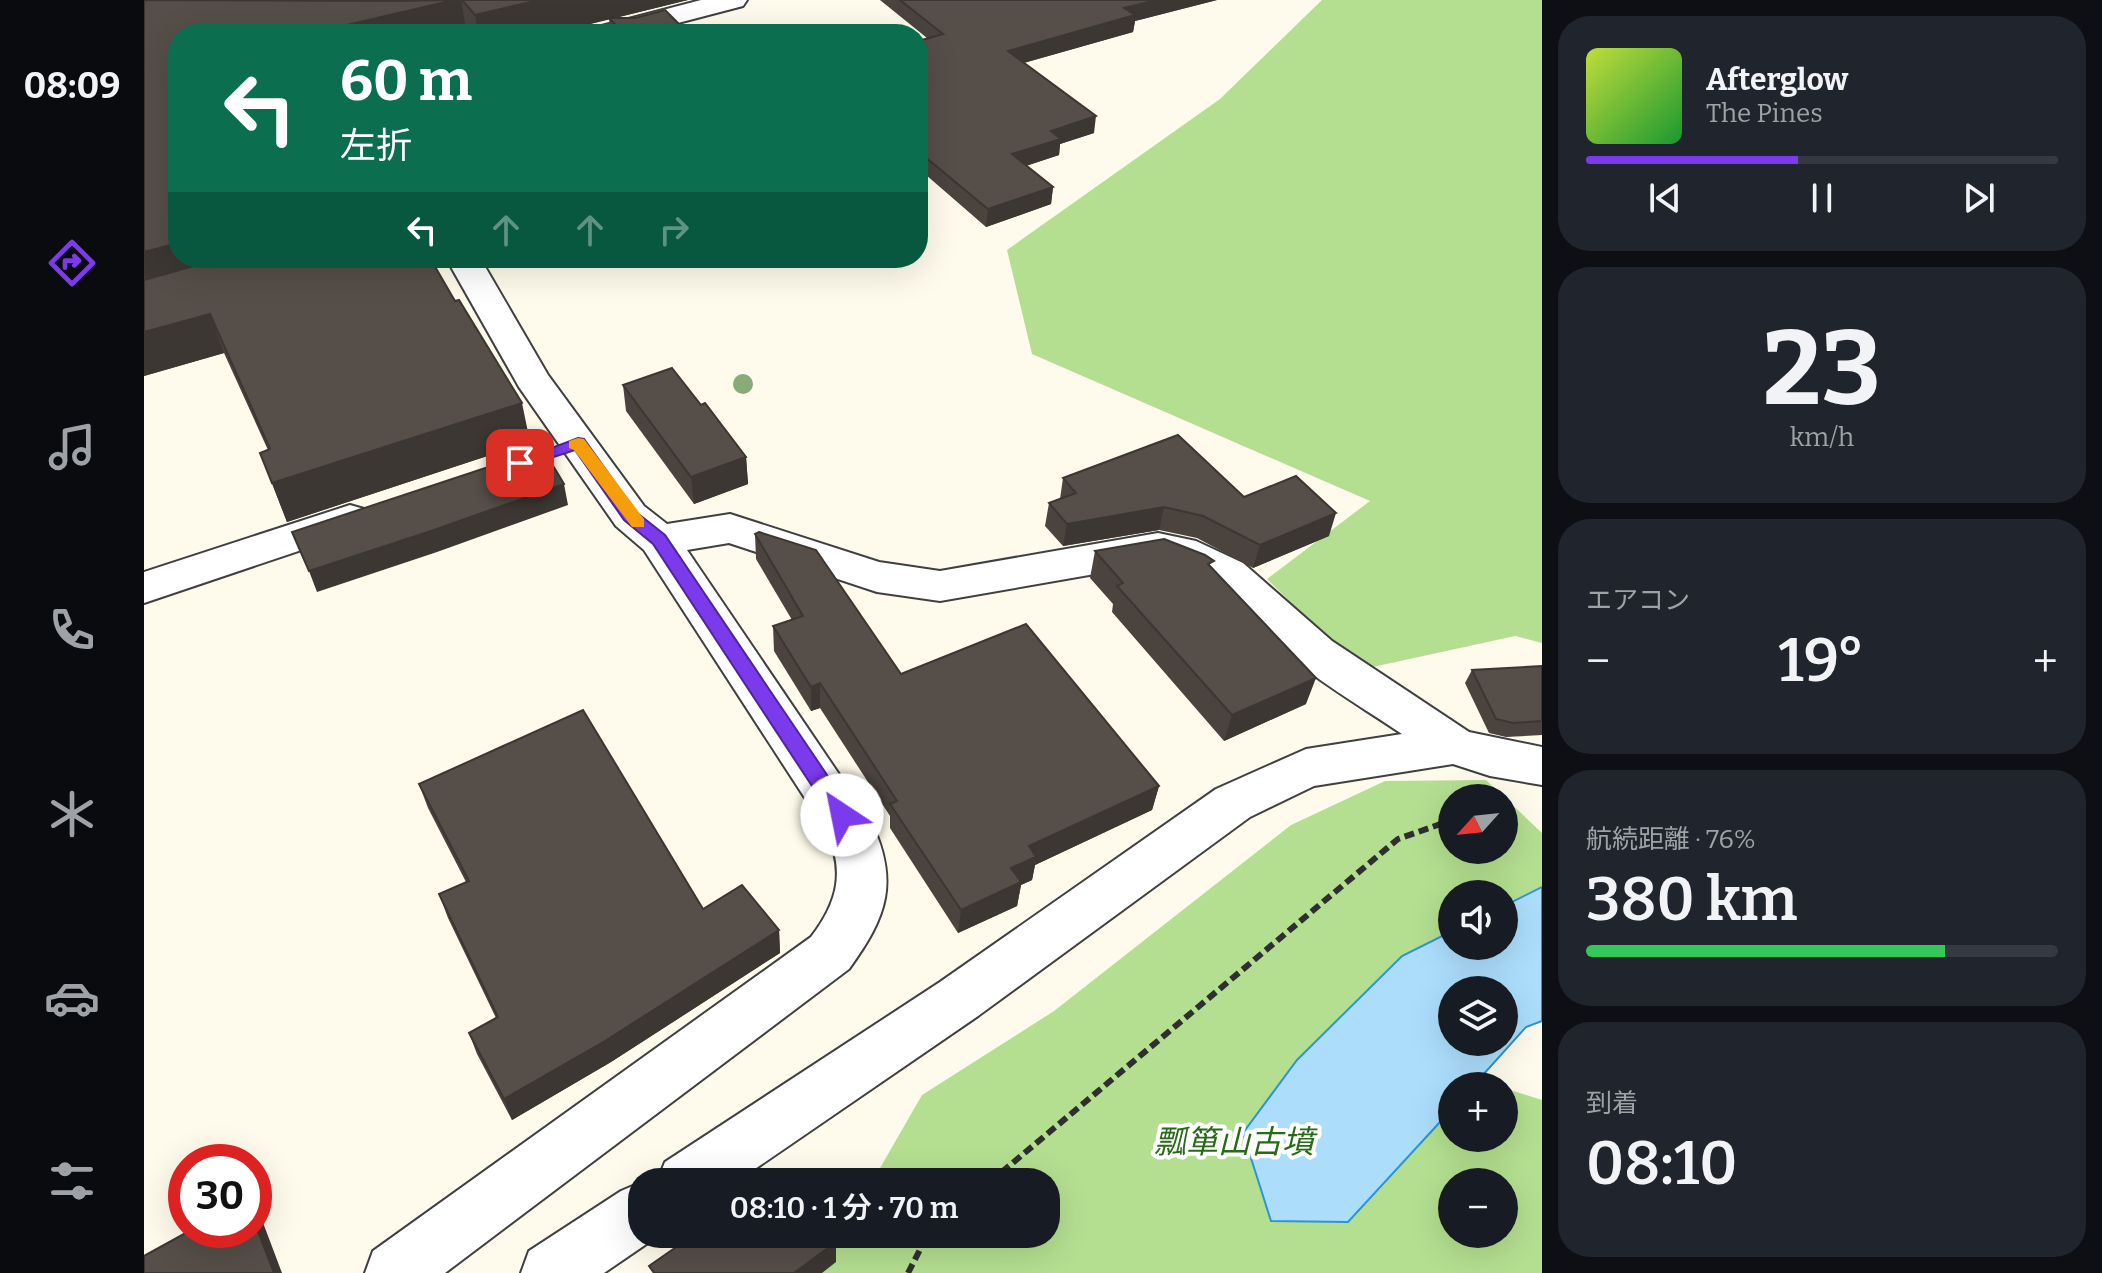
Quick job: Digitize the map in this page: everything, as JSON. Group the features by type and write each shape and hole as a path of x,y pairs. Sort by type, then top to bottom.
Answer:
{"street":[{"path":"642,24 733,0"},
{"path":"395,1273 830,953 848,931 860,907 865,883 863,858 855,836 659,540 630,516 563,448 532,379 469,268"},
{"path":"144,588 383,508"},
{"path":"659,540 730,528 877,577 940,586 1158,548 1196,556 1228,574 1316,653 1453,745 1490,757 1542,766"},
{"path":"707,1168 959,999 1233,803 1306,768 1453,745"},
{"path":"551,1273 628,1221"}],"path":[{"path":"1007,1168 1398,839 1438,825"},
{"path":"908,1273 921,1248"}],"green space":[{"path":"1322,0 1542,0 1542,643 1515,636 1359,670 1267,579 1370,501 1032,354 1007,250 1220,99"},
{"name":"瓢箪山古墳","path":"1486,780 1490,784 1438,784 1438,864 1518,864 1518,810 1542,833 1542,887 1518,900 1518,880 1438,880 1438,947 1324,1034 1450,1072 1438,1072 1438,1152 1518,1152 1518,1092 1542,1100 1542,1273 819,1273 834,1248 1060,1248 1060,1168 880,1168 922,1095 1054,1011 1291,825 1385,781"}],"water":[{"path":"1542,887 1542,1021 1526,1027 1518,1036 1518,976 1438,976 1438,1056 1500,1056 1486,1072 1438,1072 1438,1124 1348,1222 1271,1221 1243,1133 1297,1060 1402,956 1438,938 1438,960 1518,960 1518,899"}],"building":[{"path":"144,0 454,0 352,24 168,24 168,246 144,252"},
{"path":"462,0 539,0 475,15"},
{"path":"900,0 1157,0 1124,8 1135,15 1008,51 1096,116 1051,131 1061,139 1012,154 1053,187 988,209 928,159 928,38 943,34"},
{"path":"665,10 679,24 615,24 609,18 635,18"},
{"path":"187,268 436,268 522,403 272,483 260,453 270,449 210,314 144,332 144,280"},
{"path":"672,368 701,405 705,403 746,457 691,477 623,385"},
{"path":"1178,435 1244,497 1296,476 1336,513 1260,545 1203,516 1164,507 1067,524 1049,503 1076,493 1063,478"},
{"path":"543,449 564,484 431,531 309,571 292,532"},
{"path":"759,532 816,550 901,674 1026,624 1159,786 1029,846 1036,857 1011,868 1021,882 961,910 890,804 897,801 820,683 811,687 773,626 803,616 755,534"},
{"path":"1164,539 1214,561 1208,564 1316,678 1232,715 1117,586 1123,583 1095,551"},
{"path":"1542,666 1542,721 1513,723 1496,719 1472,670"},
{"path":"583,710 703,909 742,885 779,930 605,1041 504,1099 469,1033 498,1017 439,894 469,881 419,784"},
{"path":"168,1243 168,1248 264,1248 274,1273 144,1273 144,1256"},
{"path":"675,1248 828,1248 794,1273 654,1273 649,1266"}],"slow traffic":[{"path":"575,444 578,443 638,523"}],"route":[{"path":"520,463 578,443 630,516 659,540 842,815"}]}
